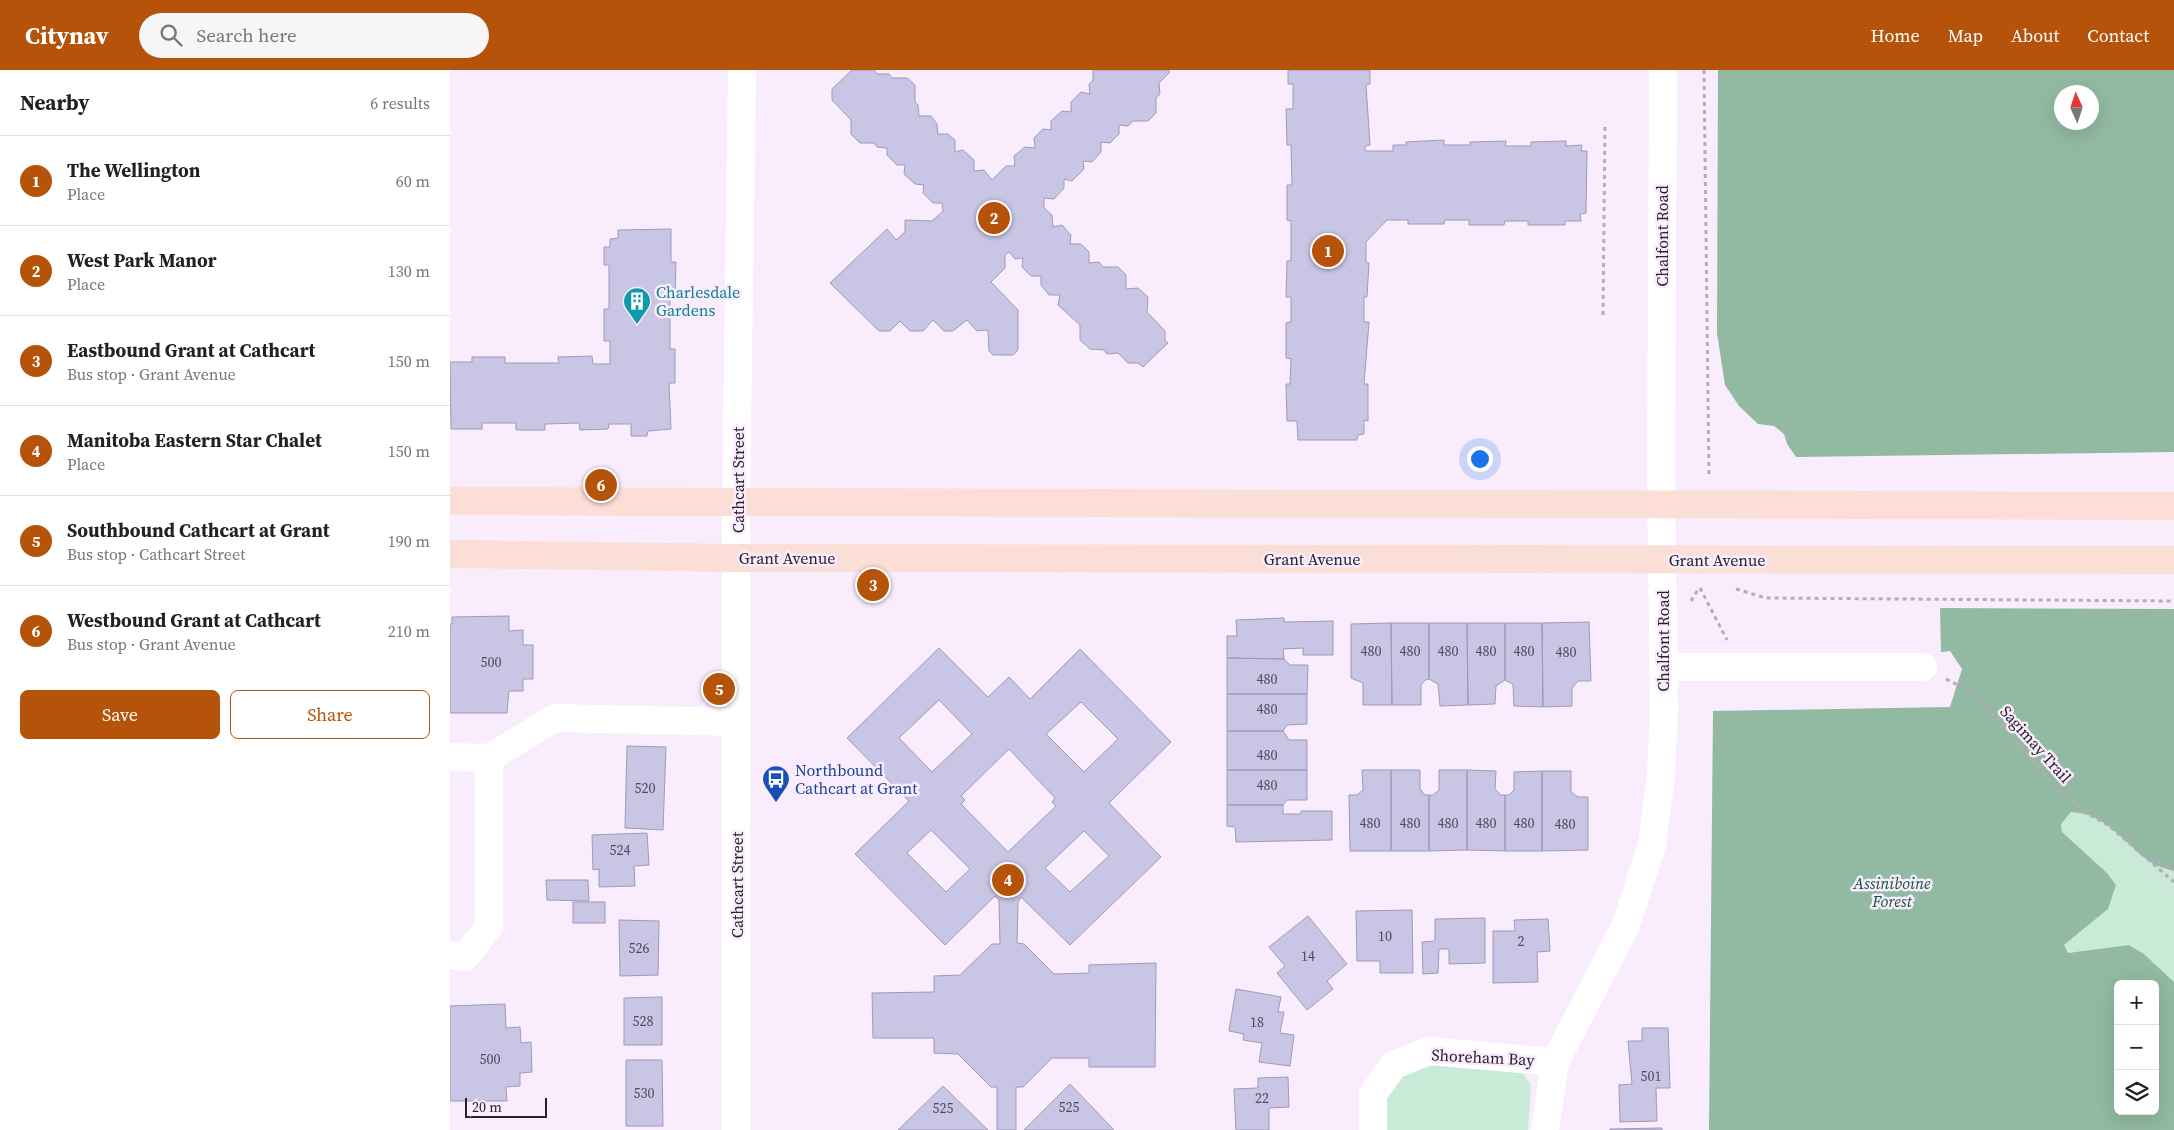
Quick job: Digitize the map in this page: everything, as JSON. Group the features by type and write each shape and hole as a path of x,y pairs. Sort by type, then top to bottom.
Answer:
{"main road":[{"path":"450,501 736,504 2174,506"},
{"name":"Grant Avenue","path":"450,554 738,558 2174,560"}],"street":[{"name":"Cathcart Street","path":"736,1130 738,558 736,504 742,70"},
{"name":"Chalfont Road","path":"1545,1130 1555,1062 1625,927 1652,845 1661,775 1663,667 1661,506 1662,70"},
{"path":"1663,667 1923,667"},
{"path":"450,758 489,758 555,718 737,722"},
{"path":"450,955 466,957 489,927 489,758"},
{"name":"Shoreham Bay","path":"1373,1130 1373,1094 1394,1065 1430,1051 1555,1062"}],"path":[{"path":"1704,70 1709,478"},
{"path":"1603,315 1605,123"},
{"path":"1700,587 1740,667"},
{"path":"1663,588 1708,587"},
{"path":"1729,587 1766,598 2174,601"},
{"name":"Sagimay Trail","path":"1923,667 1966,689 2001,723 2046,777 2086,813 2108,825 2174,882"},
{"path":"2145,857 2174,870"}],"green space":[{"path":"1718,70 2174,70 2174,452 1796,457 1787,444 1784,434 1774,426 1758,424 1739,406 1725,385 1717,333"},
{"name":"Assiniboine Forest","path":"1940,608 2174,609 2174,871 2152,863 2115,831 2096,818 2071,812 2061,824 2062,832 2107,873 2116,885 2108,909 2064,945 2068,953 2129,945 2144,954 2174,982 2174,1130 1709,1130 1713,711 1950,707 1962,669 1950,651 1941,652"},
{"path":"2071,812 2084,814 2106,824 2152,863 2174,871 2174,982 2144,954 2129,945 2068,953 2064,945 2108,909 2116,885 2107,873 2062,832 2061,824"},
{"path":"1455,1061 1517,1065 1531,1085 1528,1130 1384,1130 1385,1102 1389,1091 1403,1075 1422,1067"}],"building":[{"path":"852,70 874,70 877,74 889,74 892,78 907,78 915,85 915,102 918,105 919,116 931,116 937,124 938,134 948,134 955,140 955,152 963,150 974,160 974,171 984,170 992,180 1006,166 1015,166 1014,156 1025,147 1035,148 1034,138 1043,129 1051,130 1051,121 1062,111 1071,112 1071,102 1081,92 1090,94 1089,84 1093,80 1093,70 1169,70 1169,73 1159,83 1160,94 1156,98 1156,113 1148,121 1133,121 1128,126 1119,125 1119,134 1110,143 1101,142 1101,152 1092,162 1083,161 1084,169 1072,181 1064,179 1064,188 1054,199 1044,198 1044,208 1052,215 1053,227 1062,225 1071,235 1070,244 1081,244 1089,252 1089,263 1099,262 1103,267 1118,267 1126,275 1126,289 1138,288 1148,297 1147,312 1165,331 1165,340 1168,343 1143,367 1138,363 1128,363 1118,353 1107,354 1104,350 1090,349 1080,340 1080,325 1058,305 1060,295 1049,295 1041,285 1041,276 1031,276 1022,267 1023,258 1015,259 1009,252 1005,255 1005,268 991,282 1018,310 1018,350 1013,355 993,355 989,351 988,330 977,331 967,320 953,331 944,331 933,320 923,331 910,331 900,321 890,331 879,331 830,283 887,229 896,240 905,232 905,220 932,221 943,211 942,203 933,203 923,193 924,185 915,184 904,174 905,165 897,165 887,155 887,148 877,147 874,143 860,143 851,134 851,120 832,100 832,89"},
{"path":"1288,70 1370,70 1370,84 1366,85 1370,145 1365,146 1365,151 1393,151 1393,145 1406,145 1406,142 1444,140 1444,145 1470,145 1470,142 1506,141 1505,146 1531,146 1531,142 1566,141 1566,146 1582,145 1581,151 1587,151 1586,213 1580,214 1581,221 1565,221 1565,225 1528,225 1528,221 1505,221 1504,225 1469,225 1469,220 1445,220 1444,224 1408,224 1408,220 1387,220 1366,242 1366,262 1369,263 1367,297 1364,297 1364,322 1369,322 1364,384 1368,384 1368,421 1364,420 1364,434 1358,435 1357,440 1298,440 1297,421 1287,421 1286,384 1290,384 1291,359 1286,358 1286,323 1291,322 1291,297 1286,297 1287,261 1291,261 1291,221 1287,220 1287,185 1292,185 1291,145 1287,145 1286,109 1293,109 1293,84 1288,84"},
{"name":"Charlesdale Gardens","path":"671,229 671,262 676,262 675,295 670,296 670,349 675,349 675,383 669,383 671,429 648,431 647,436 631,436 631,424 609,424 608,429 580,430 579,423 545,424 545,430 516,430 516,423 482,423 482,429 451,429 450,362 472,362 472,357 505,357 505,363 559,363 558,357 592,356 593,364 610,364 610,341 604,341 604,309 609,309 609,265 604,265 604,247 610,247 610,239 618,238 618,230"},
{"path":"509,616 509,631 523,630 523,645 533,645 533,679 523,679 523,691 509,691 507,713 450,713 450,624 452,624 452,617"},
{"path":"1284,618 1284,622 1333,621 1333,655 1303,655 1303,648 1283,649 1284,659 1227,658 1227,636 1237,636 1236,620"},
{"path":"1589,622 1591,681 1578,681 1572,688 1572,706 1543,707 1542,623"},
{"path":"1391,623 1429,623 1429,679 1425,680 1421,685 1421,705 1392,705"},
{"path":"1391,623 1392,705 1363,705 1363,683 1351,678 1351,624"},
{"path":"1429,623 1467,623 1468,705 1440,706 1438,684 1429,679"},
{"path":"1467,623 1505,623 1505,680 1496,686 1495,704 1468,705"},
{"path":"1505,623 1542,623 1543,707 1514,706 1513,684 1505,680"},
{"path":"939,648 988,697 1009,677 1030,699 1080,649 1171,742 1109,803 1161,857 1070,945 1021,897 1018,902 1017,943 1024,944 1054,974 1089,973 1089,965 1156,963 1155,1067 1089,1067 1089,1058 1052,1058 1023,1087 1016,1087 1016,1130 997,1130 997,1087 991,1087 958,1054 934,1053 934,1038 873,1038 872,993 934,992 934,976 960,975 992,944 1000,944 999,900 995,896 945,945 855,854 909,801 847,738","holes":["939,700 972,734 932,772 899,738","1081,702 1118,739 1084,772 1046,734","1009,749 1055,798 1052,802 1056,806 1008,852 961,804 965,800 961,796","931,830 970,869 946,892 907,853","1084,831 1109,856 1070,892 1045,868"]},
{"path":"1227,658 1284,659 1290,665 1308,665 1307,694 1227,694"},
{"path":"1227,694 1307,694 1307,724 1287,725 1283,731 1227,731"},
{"path":"1227,731 1283,731 1289,740 1307,740 1307,770 1227,770"},
{"path":"627,746 666,747 663,830 625,828"},
{"path":"1227,770 1307,770 1307,800 1287,800 1283,805 1227,805"},
{"path":"1362,770 1391,770 1391,851 1350,851 1349,795 1357,795 1363,790"},
{"path":"1391,770 1420,770 1420,789 1425,795 1429,795 1429,851 1391,851"},
{"path":"1439,770 1467,770 1467,850 1429,851 1429,795 1433,795 1439,790"},
{"path":"1467,770 1496,771 1495,789 1501,795 1505,795 1505,851 1467,850"},
{"path":"1542,771 1542,851 1505,851 1505,795 1509,795 1514,790 1514,772"},
{"path":"1542,771 1571,771 1571,792 1578,797 1588,797 1588,850 1542,851"},
{"path":"1227,805 1283,805 1283,814 1301,814 1301,811 1332,811 1332,840 1236,842 1235,827 1227,826"},
{"path":"647,833 649,865 634,866 635,886 599,887 599,869 593,870 592,835"},
{"path":"546,880 588,880 589,901 547,900"},
{"path":"573,902 605,902 605,923 573,923"},
{"path":"1412,910 1413,973 1380,973 1380,961 1357,961 1356,911"},
{"path":"1308,916 1347,964 1327,981 1333,989 1307,1010 1277,973 1285,966 1269,947"},
{"path":"1485,918 1485,963 1449,964 1449,949 1439,949 1438,973 1423,974 1422,942 1435,941 1435,919"},
{"path":"1548,919 1550,951 1537,952 1538,982 1493,983 1493,931 1515,931 1514,920"},
{"path":"619,920 659,921 658,975 620,976"},
{"path":"1236,989 1281,997 1278,1012 1284,1012 1280,1033 1294,1035 1290,1066 1259,1062 1262,1043 1243,1040 1244,1034 1229,1031"},
{"path":"662,997 662,1045 624,1045 624,998"},
{"path":"505,1004 506,1028 520,1027 521,1043 531,1042 532,1072 520,1073 520,1086 506,1087 507,1101 450,1101 450,1006"},
{"path":"1642,1028 1668,1028 1670,1088 1656,1088 1657,1121 1620,1122 1619,1085 1632,1084 1628,1041 1642,1041"},
{"path":"626,1060 662,1060 663,1126 626,1126"},
{"path":"1288,1077 1289,1107 1269,1108 1269,1130 1236,1130 1234,1089 1258,1088 1258,1078"},
{"path":"1070,1084 1114,1130 1024,1130"},
{"path":"943,1086 988,1130 898,1130"},
{"path":"1662,1128 1662,1130 1610,1130 1610,1129"}],"place":[{"name":"West Park Manor","path":"994,218"},
{"name":"The Wellington","path":"1328,251"},
{"name":"Charlesdale Gardens","path":"637,325"},
{"name":"Westbound Grant at Cathcart","path":"601,485"},
{"name":"Eastbound Grant at Cathcart","path":"873,585"},
{"name":"Southbound Cathcart at Grant","path":"719,689"},
{"name":"Northbound Cathcart at Grant","path":"776,803"},
{"name":"Manitoba Eastern Star Chalet","path":"1008,880"}]}
